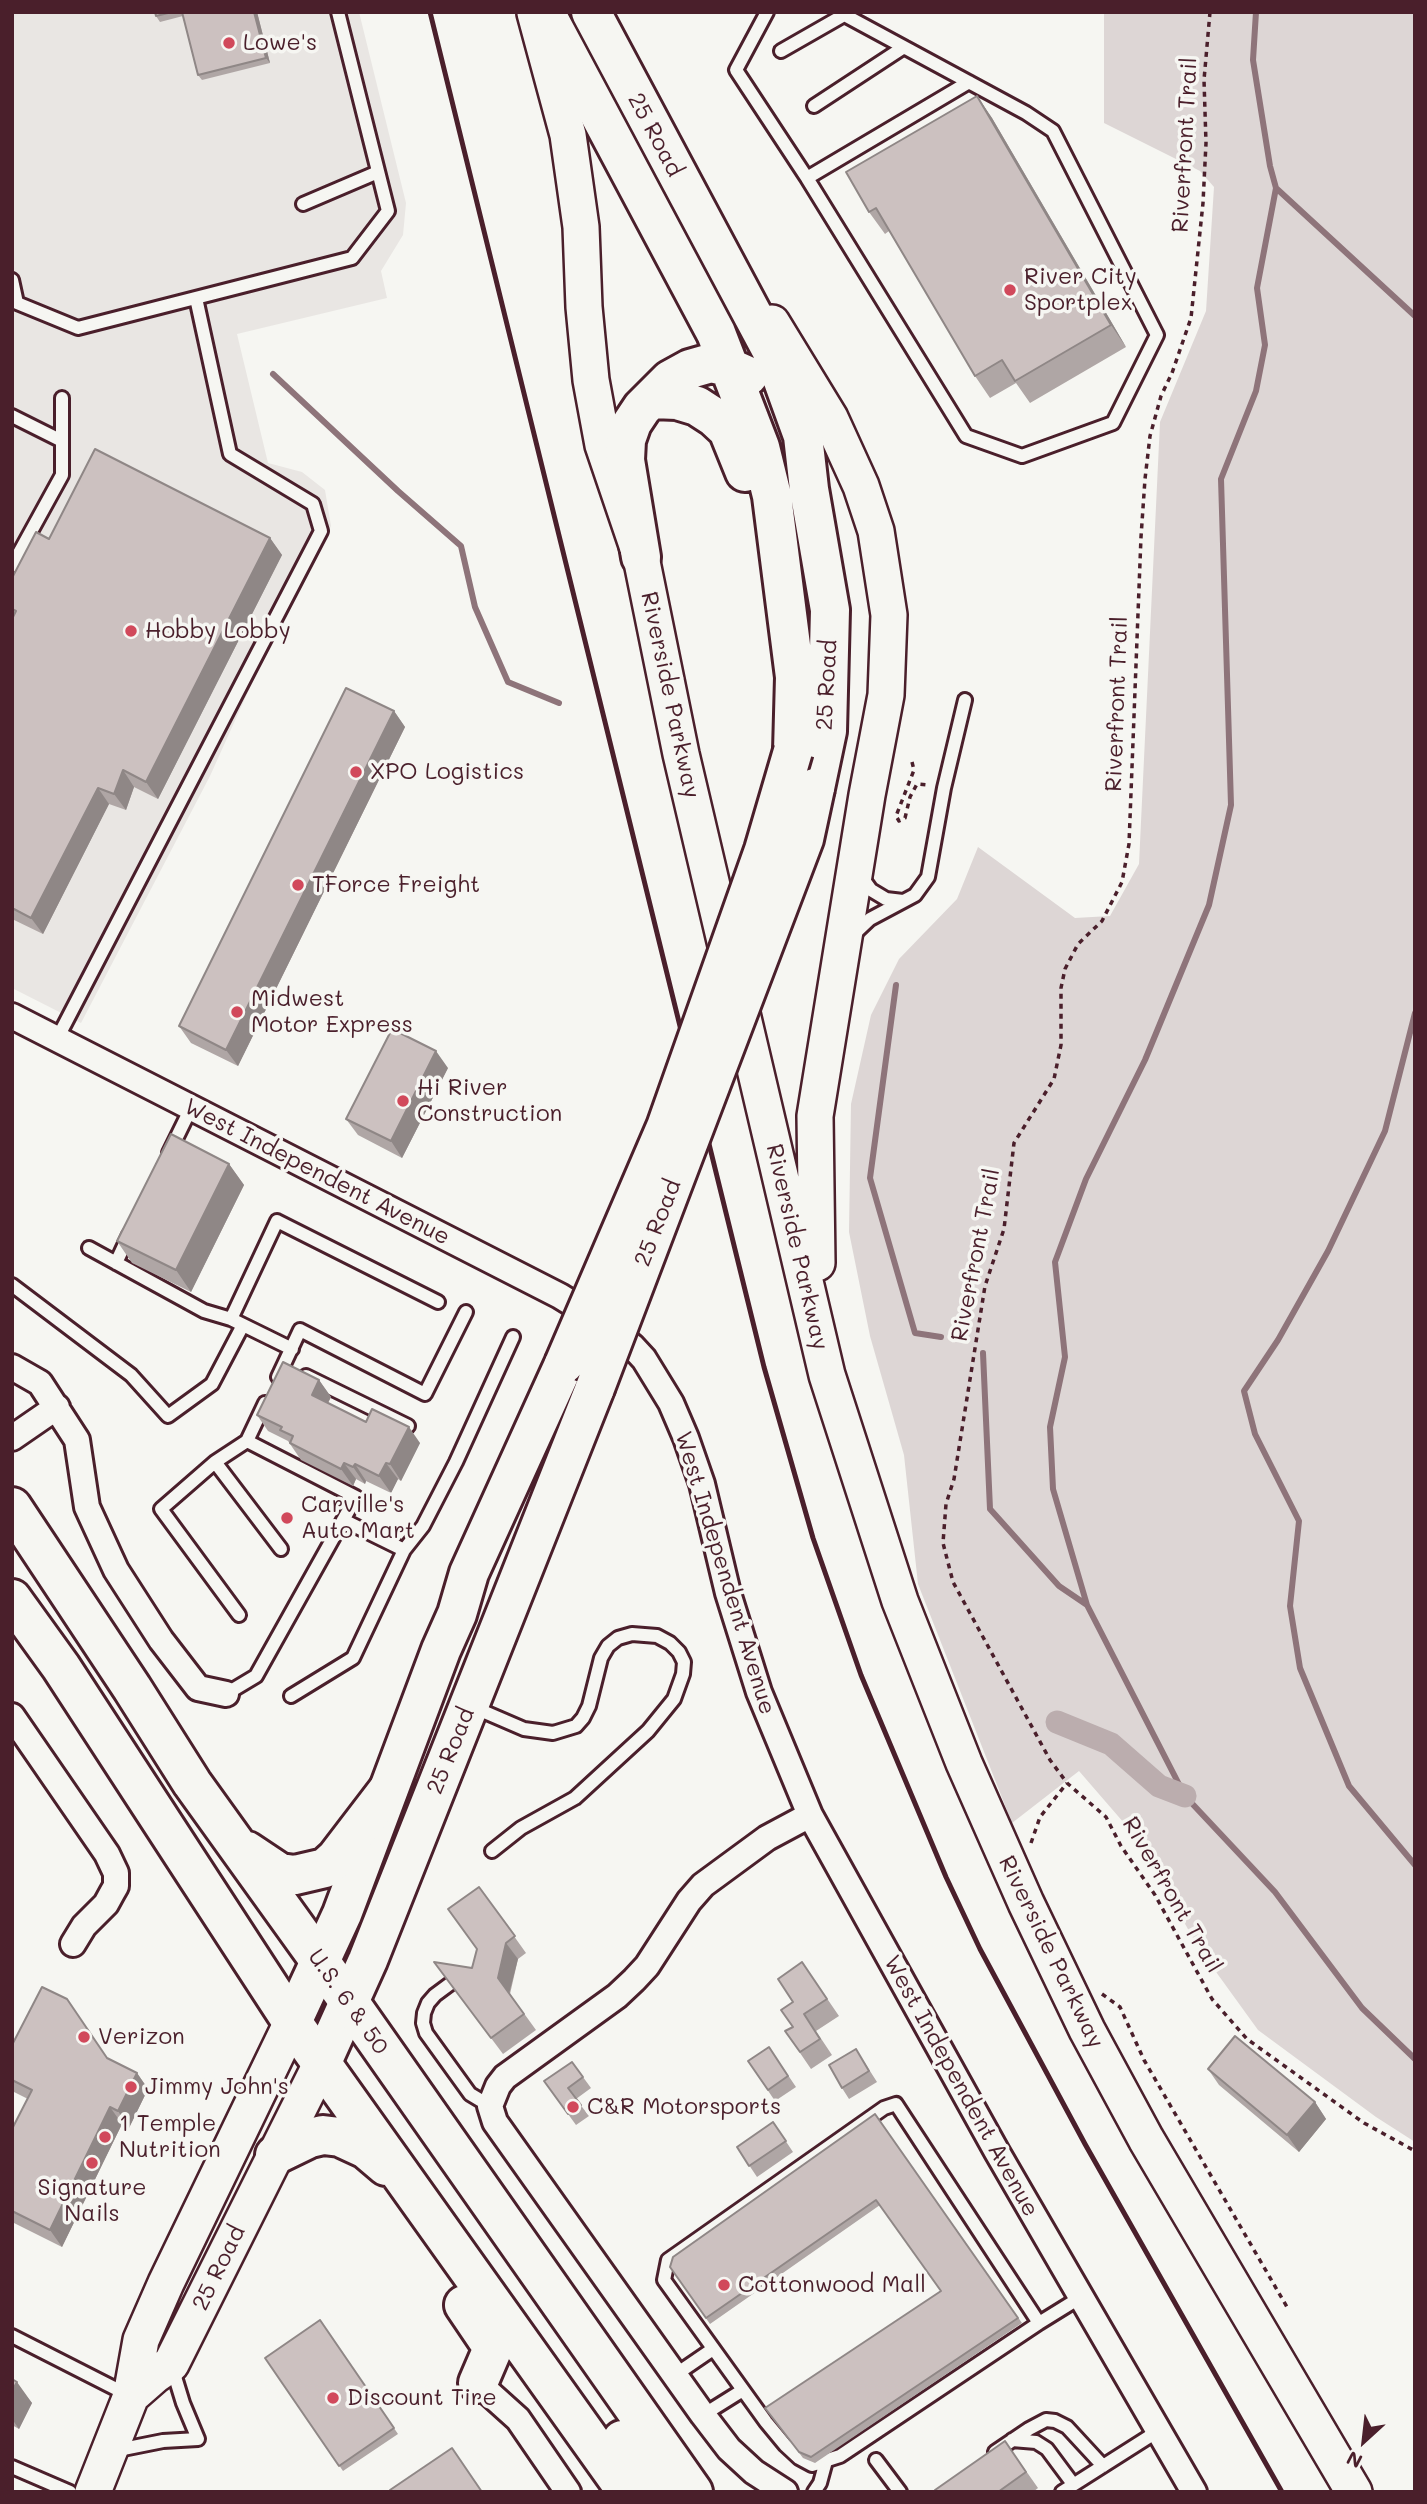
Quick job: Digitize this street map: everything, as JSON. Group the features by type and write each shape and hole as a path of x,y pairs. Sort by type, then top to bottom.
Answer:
{"main road":[{"name":"Riverside Parkway","path":"535,12 568,135 581,227 584,307 591,380 603,445 641,557 681,754 828,1375 900,1601 964,1763 1026,1903 1087,2030 1146,2139 1354,2492"},
{"name":"25 Road","path":"93,2492 131,2396 141,2340 342,1914 457,1614 469,1573 564,1364 666,1127 764,849 793,751 795,677 772,496 760,447 716,333 545,12"},
{"name":"25 Road","path":"131,2396 172,2364 350,2003 595,1388 804,839 827,731 830,610 809,489 803,436 773,353 591,12"},
{"name":"Riverside Parkway","path":"693,207 772,322 830,418 857,475 876,531 889,615 886,695 815,1116 816,1256 828,1375"},
{"path":"641,557 625,460 626,440 632,423 642,408 670,380 690,369 711,363 728,367 752,378 769,394 782,413 809,489"},
{"path":"652,399 677,400 697,406 714,416 728,430 738,458 761,502 782,563"},
{"name":"U.S. 6 & 50","path":"12,1507 192,1783 350,2003 692,2492"},
{"path":"12,1552 85,1650 132,1688"},
{"path":"12,1599 61,1667 292,2022 627,2492"},
{"path":"192,1783 229,1832 248,1852 280,1872 295,1875 325,1868 336,1858 388,1790"},
{"path":"275,2155 310,2138 323,2135 340,2137 366,2149 422,2202 435,2262 493,2348 478,2382"},
{"path":"519,2338 594,2403 659,2492"}],"street":[{"name":"West Independent Avenue","path":"12,1016 560,1296 602,1322 644,1359 671,1403 687,1438 702,1484 728,1593 755,1681 810,1815 991,2141 1194,2492"},
{"path":"12,1367 40,1383 77,1440 87,1507 117,1570 161,1640 198,1688 226,1694"},
{"path":"12,1438 57,1407"},
{"path":"12,1716 107,1854 116,1873 116,1886 106,1904 85,1926 73,1944"},
{"path":"785,2492 754,2472 729,2449 703,2415 495,2122 490,2106 505,2077 617,1996 634,1980 703,1885 766,1838 810,1815"},
{"path":"478,2382 518,2420 568,2492"}],"lane":[{"path":"12,280 18,303 78,328 352,258 388,211 338,12"},
{"path":"767,12 736,70 807,178 966,436 1021,456 1113,423 1157,335 1053,131 1026,113 841,13 781,51"},
{"path":"814,106 904,47"},
{"path":"807,178 969,82"},
{"path":"303,204 378,172"},
{"path":"57,1039 321,531 313,504 230,454 196,298"},
{"path":"12,566 62,475 62,398"},
{"path":"12,416 62,441"},
{"path":"842,951 854,933 870,919 915,895 928,877 946,779 965,700"},
{"path":"856,864 871,890 886,899 904,901"},
{"path":"165,1161 191,1108"},
{"path":"116,1263 138,1218"},
{"path":"12,1286 131,1375 169,1416 212,1384 277,1221 438,1302"},
{"path":"89,1248 205,1311 237,1322 292,1349"},
{"path":"239,1615 161,1509 215,1462 247,1441 300,1330 425,1394 466,1312"},
{"path":"292,1696 353,1658 404,1550 423,1526 456,1462 513,1337"},
{"path":"284,1365 408,1426"},
{"path":"226,1694 256,1676 356,1497 247,1441"},
{"path":"215,1462 281,1549"},
{"path":"344,1520 404,1550"},
{"path":"470,1706 524,1729 553,1733 576,1726 583,1718 589,1706 601,1658 608,1646 618,1638 632,1634 657,1636 670,1643 684,1662 684,1674 674,1699 648,1731 575,1798 521,1828 492,1851"},
{"path":"468,1970 435,1995 424,2013 423,2023 426,2033 470,2094 490,2106"},
{"path":"1039,2323 896,2104 884,2108 668,2260 664,2280 785,2445 799,2458 812,2465 840,2456 1081,2297"},
{"path":"12,2336 131,2396"},
{"path":"675,2375 713,2349"},
{"path":"109,2452 163,2441 198,2440 183,2403 172,2364"},
{"path":"703,2415 743,2390"},
{"path":"979,2462 1046,2420 1067,2427 1103,2466"},
{"path":"1062,2492 1158,2431"},
{"path":"1012,2440 1035,2442 1046,2449 1073,2484"},
{"path":"876,2460 900,2492"},
{"path":"814,2492 820,2483 826,2461"},
{"path":"12,2467 70,2492"}],"path":[{"name":"Riverfront Trail","path":"1210,12 1205,80 1203,203 1191,318 1152,426 1145,479 1140,537 1129,844 1122,882 1102,921 1079,944 1065,969 1061,988 1061,1045 1054,1079 1014,1143 1004,1229 985,1286 954,1479 946,1504 943,1543 953,1582 1050,1760 1067,1783 1106,1817 1121,1846 1155,1895 1212,1999 1247,2039 1364,2123 1415,2151"},
{"path":"912,762 914,770 896,816 899,821 905,818 910,797 917,784 927,785"},
{"path":"1031,1851 1030,1844 1040,1817 1067,1783"},
{"path":"1099,1992 1120,2007 1144,2060 1287,2307"}],"shaded area":[{"path":"12,12 359,12 406,203 403,235 381,271 387,298 237,334 268,463 302,472 325,490 331,526 247,694 210,776 81,1023 12,988"},
{"path":"1104,12 1415,12 1415,2142 1376,2117 1258,2030 1198,1947 1137,1838 1079,1771 1012,1823 918,1584 904,1455 870,1336 849,1232 851,1104 871,1015 899,959 957,899 978,847 1075,918 1110,916 1139,864 1160,422 1206,311 1214,187 1200,171 1104,123"}],"building":[{"path":"155,12 172,12 156,16"},
{"name":"Lowe's","path":"182,12 254,12 266,58 198,75"},
{"name":"River City Sportplex","path":"977,96 1111,325 1015,381 1002,360 975,376 876,208 869,212 846,172"},
{"path":"95,449 270,538 146,782 123,770 114,794 98,788 31,918 12,908 12,619 16,611 12,609 12,578 36,532 49,539"},
{"path":"346,688 394,711 226,1050 179,1026"},
{"path":"392,1029 436,1051 391,1141 346,1119"},
{"path":"171,1134 229,1164 176,1270 117,1241"},
{"path":"283,1362 319,1380 312,1395 366,1422 372,1409 409,1427 390,1464 386,1463 379,1476 355,1464 353,1467 344,1463 341,1469 290,1443 293,1436 280,1430 282,1427 257,1415"},
{"path":"479,1887 515,1936 506,1943 498,1978 524,2014 491,2038 434,1962 472,1968 477,1949 448,1909"},
{"path":"802,1962 827,1999 804,2014 820,2039 800,2052 785,2031 793,2027 781,2010 793,2002 778,1979"},
{"path":"42,1987 67,1999 107,2058 137,2073 118,2111 110,2107 50,2230 12,2211 12,2129 32,2090 12,2080 12,2045"},
{"path":"1235,2036 1315,2102 1287,2135 1208,2069"},
{"path":"769,2047 788,2076 768,2090 748,2061"},
{"path":"856,2049 869,2071 842,2088 829,2065"},
{"path":"572,2062 583,2077 568,2088 581,2105 568,2114 544,2081"},
{"name":"Cottonwood Mall","path":"875,2114 1018,2318 811,2457 799,2452 765,2408 941,2291 876,2200 706,2318 670,2267 673,2257"},
{"path":"773,2122 786,2141 749,2166 737,2147"},
{"name":"Discount Tire","path":"320,2320 394,2428 339,2466 265,2358"},
{"path":"1005,2441 1026,2472 998,2492 935,2490"},
{"path":"452,2448 482,2492 391,2492 390,2490"}],"waterway":[{"path":"1256,12 1253,60 1276,188 1415,316"},
{"path":"1087,1605 1053,1489 1050,1427 1065,1357 1055,1262 1086,1179 1145,1060 1209,905 1231,805 1221,479 1256,391 1265,345 1257,288 1276,188"},
{"path":"273,374 461,546 475,607 508,682 559,703"},
{"path":"896,985 870,1178 915,1333 941,1337"},
{"path":"1415,1013 1385,1131 1328,1251 1278,1340 1244,1391 1255,1434 1299,1521 1290,1606 1300,1668 1349,1786 1415,1865"},
{"path":"983,1353 990,1509 1059,1586 1087,1605 1185,1796 1275,1892 1362,2008 1415,2059"},
{"path":"1057,1722 1111,1744 1159,1786 1185,1796"}],"railway":[{"path":"430,12 764,1367 813,1538 861,1675 946,1877 980,1949 1085,2144 1282,2492"}],"place":[{"name":"Lowe's","path":"229,43"},
{"name":"River City Sportplex","path":"1010,290"},
{"name":"Hobby Lobby","path":"131,631"},
{"name":"XPO Logistics","path":"356,772"},
{"name":"TForce Freight","path":"298,885"},
{"name":"Midwest Motor Express","path":"237,1012"},
{"name":"Hi River Construction","path":"403,1101"},
{"name":"Carville's Auto Mart","path":"287,1518"},
{"name":"Verizon","path":"84,2037"},
{"name":"Jimmy John's","path":"131,2087"},
{"name":"C&R Motorsports","path":"573,2107"},
{"name":"1 Temple Nutrition","path":"105,2137"},
{"name":"Signature Nails","path":"92,2163"},
{"name":"Cottonwood Mall","path":"724,2285"},
{"name":"Discount Tire","path":"333,2398"}]}
